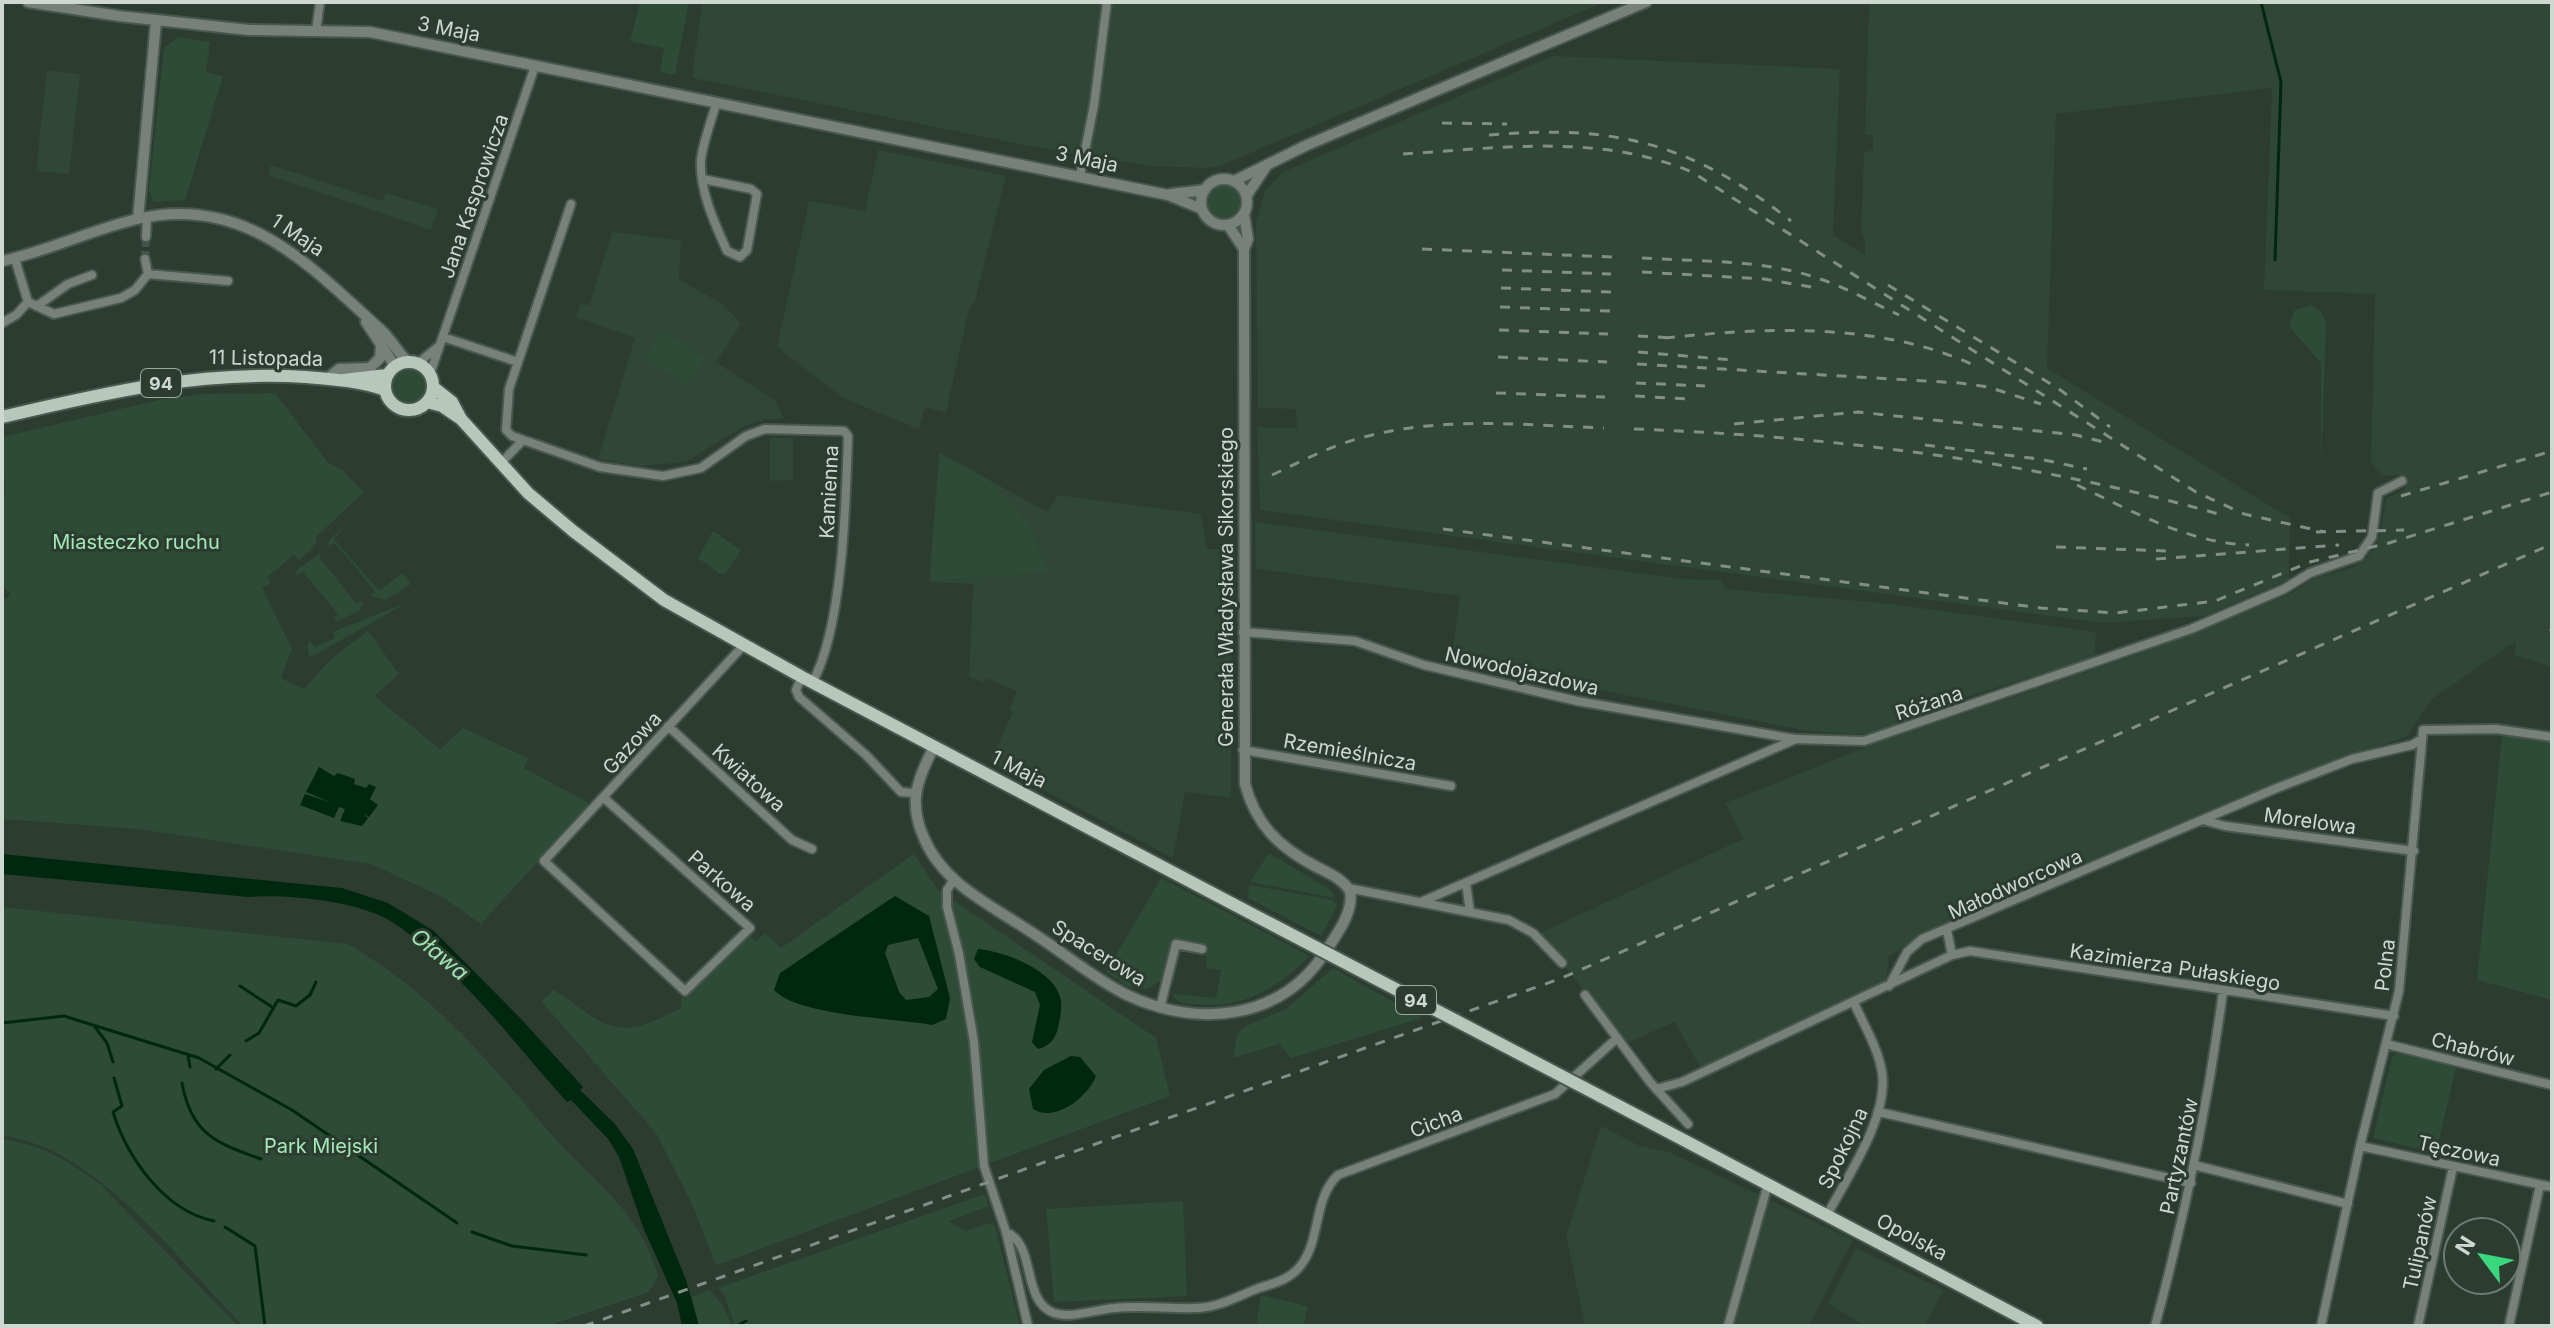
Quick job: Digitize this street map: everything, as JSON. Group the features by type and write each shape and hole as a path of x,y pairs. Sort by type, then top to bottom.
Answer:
{"main road":[{"name":"11 Listopada","path":"342,380 402,367"},
{"name":"94","path":"402,367 431,380"},
{"path":"385,390 402,367"},
{"name":"11 Listopada","path":"2,417 104,393 190,378 254,375 327,379 385,390"},
{"path":"427,402 431,380"},
{"name":"1 Maja","path":"431,380 452,402 461,419"},
{"name":"94","path":"385,390 393,404 406,410 427,402"},
{"name":"1 Maja","path":"427,402 442,406 461,419 552,514 664,600 807,680 1600,1096"},
{"name":"Opolska","path":"1600,1096 2037,1326"}],"street":[{"name":"3 Maja","path":"28,2 97,8 156,21 249,30 370,32 1080,176 1168,195 1202,209"},
{"path":"316,31 320,2"},
{"path":"1080,176 1094,105 1107,2"},
{"path":"1268,164 1247,195 1244,214 1228,225 1212,222 1202,209 1205,190 1219,179 1234,181 1268,164 1646,2"},
{"path":"146,237 142,218 156,21"},
{"name":"Jana Kasprowicza","path":"431,380 535,66"},
{"path":"703,179 751,189 757,194 747,250 742,256 736,258 727,251 703,179 701,160 716,104"},
{"path":"1234,181 1247,195"},
{"name":"3 Maja","path":"1168,195 1205,190"},
{"path":"501,463 523,440 512,436 504,425 509,389 571,204"},
{"name":"Generała Władysława Sikorskiego","path":"1244,214 1248,239 1244,249 1243,750 1249,799 1264,828 1291,853 1339,879 1348,888"},
{"name":"1 Maja","path":"2,261 142,218 175,215 219,219 269,236 309,264 363,317 382,330 402,367"},
{"path":"1228,225 1244,249"},
{"path":"15,259 33,304 54,314 121,298 135,290 148,274"},
{"path":"145,259 148,274"},
{"path":"148,274 228,281"},
{"path":"2,323 68,284 92,275"},
{"name":"1 Maja","path":"363,317 381,344 402,367"},
{"path":"402,367 442,342 518,362"},
{"path":"327,379 339,369 370,368 380,358 381,344"},
{"name":"Kamienna","path":"523,440 623,473 674,476 701,468 746,436 765,429 844,431 848,436 841,552 829,634 807,680"},
{"name":"Różana","path":"1421,902 1796,739 1864,741 2119,656 2268,596 2310,573 2359,556 2372,537 2378,493 2402,481"},
{"name":"Nowodojazdowa","path":"1243,632 1355,641 1424,665 1577,701 1796,739"},
{"name":"Gazowa","path":"544,861 743,646"},
{"path":"807,680 796,690 802,700 866,755 901,792 914,793 934,747"},
{"name":"Kwiatowa","path":"668,726 792,840 812,849"},
{"path":"2422,739 2423,730 2469,728 2552,737"},
{"name":"Małodworcowa","path":"1952,955 1947,930 2202,819 2352,759 2412,745 2422,739"},
{"name":"Polna","path":"2321,1326 2360,1146 2394,1016 2414,851 2422,739"},
{"name":"Rzemieślnicza","path":"1243,750 1451,786"},
{"name":"Spacerowa","path":"914,793 923,837 935,861 953,881 1124,993 1160,1008 1222,1016 1257,1007 1280,995 1309,973 1332,941 1351,903 1348,888"},
{"name":"Parkowa","path":"544,861 685,991 750,928 604,798"},
{"name":"Morelowa","path":"2202,819 2225,826 2414,851"},
{"path":"953,881 947,890 947,907 974,1042 984,1166 1004,1228 1028,1326"},
{"path":"1466,883 1470,912"},
{"path":"1348,888 1514,922 1533,933 1562,963"},
{"path":"1889,986 1907,952 1922,939 1947,930"},
{"path":"1160,1008 1176,944 1202,949"},
{"name":"Kazimierza Pułaskiego","path":"1952,955 1970,951 2394,1016"},
{"path":"1656,1089 1682,1082 1952,955"},
{"name":"Partyzantów","path":"2155,1326 2191,1183 2211,1084 2223,991"},
{"path":"1585,995 1616,1039 1688,1124"},
{"name":"Spokojna","path":"1827,1215 1879,1112 1883,1092 1878,1056 1854,1003"},
{"name":"Cicha","path":"1004,1228 1021,1245 1042,1305 1059,1314 1125,1307 1214,1306 1279,1282 1305,1261 1327,1191 1338,1175 1555,1094 1616,1039"},
{"name":"Chabrów","path":"2386,1044 2552,1085"},
{"path":"1879,1112 2191,1183"},
{"name":"Tęczowa","path":"2360,1146 2552,1187"},
{"path":"2194,1165 2348,1204"},
{"name":"Tulipanów","path":"2418,1326 2453,1167"},
{"path":"1728,1326 1768,1184"},
{"path":"2509,1326 2540,1185"}],"shaded area":[{"path":"702,2 1604,2 1220,166 1207,168 1150,166 1029,146 692,78"},
{"path":"1869,2 2552,2 2552,667 2514,655 2516,641 2432,699 2407,736 2242,797 1924,935 1889,956 1886,983 1700,1067 1675,1022 1627,1043 1538,934 1743,839 1725,803 1877,743 2139,654 2290,594 2313,579 2354,567 2368,557 2379,540 2386,499 2406,489 2400,475 2382,476 2371,463 2375,294 2264,290 2272,88 2056,114 2047,368 2290,518 2289,579 2205,616 2102,623 1260,510 1257,427 1297,428 1296,409 1258,408 1256,224 1265,190 1283,172 1553,56 1840,69 1833,235 1865,255 1865,238 1861,235 1864,153 1873,150 1873,135 1865,134"},
{"path":"47,70 80,74 69,174 36,171"},
{"path":"878,150 1006,176 975,301 969,309 946,413 925,407 919,429 843,398 777,347 809,201 865,211"},
{"path":"271,165 383,201 386,193 438,209 431,230 268,175"},
{"path":"612,232 681,240 679,279 724,305 741,324 716,362 776,401 784,419 766,419 744,426 686,462 639,466 598,459 635,338 576,317 580,304 589,306"},
{"path":"770,438 793,438 793,480 770,481"},
{"path":"939,452 1047,512 1058,495 1201,514 1207,549 1232,549 1231,798 1185,792 1173,858 990,762 1013,712 1009,709 1017,691 986,678 984,682 969,677 973,584 929,582"},
{"path":"1255,522 1683,579 1722,580 1725,589 1891,604 2096,632 2094,657 1954,701 1870,735 1809,731 1451,661 1460,596 1256,569"},
{"path":"1601,1126 1640,1146 1669,1152 1853,1240 1809,1326 1585,1326 1566,1236"},
{"path":"1856,1248 1944,1290 1924,1326 1864,1326 1828,1303"}],"green space":[{"path":"640,2 689,2 675,75 660,72 664,48 630,41"},
{"path":"178,37 210,42 206,72 223,76 185,200 154,202 149,190 164,48"},
{"path":"1224,185 1236,190 1241,202 1236,214 1224,219 1212,214 1207,202 1212,190"},
{"path":"2311,305 2321,311 2326,323 2321,472 2321,363 2289,326 2295,310"},
{"path":"663,330 704,358 686,385 645,358"},
{"path":"409,369 421,374 426,386 421,398 409,403 397,398 392,386 397,374"},
{"name":"Miasteczko ruchu","path":"275,393 328,463 342,470 364,492 316,537 316,544 299,561 294,555 267,577 271,582 262,588 292,649 281,678 304,689 331,659 368,631 399,674 374,696 440,749 463,728 528,758 524,768 591,804 481,924 444,898 371,864 138,829 2,819 2,601 11,595 2,585 2,498 5,496 2,437 159,400 203,394"},
{"path":"940,454 991,481 1027,522 1048,572 930,581"},
{"path":"346,525 334,539 379,591 402,573 411,584 385,600 370,596 375,591 335,543 328,546 329,540"},
{"path":"713,531 741,550 726,573 719,573 698,558"},
{"path":"322,552 319,557 356,603 363,601 360,611 337,621 333,619 338,614 303,572 296,575 297,570"},
{"path":"408,602 313,656 309,655 307,646 310,641 315,647 335,638 333,632"},
{"path":"2502,735 2552,742 2552,1000 2477,980"},
{"path":"1269,853 1331,890 1335,898 1250,882"},
{"path":"914,854 938,890 1156,1038 1170,1096 720,1264 715,1263 692,1204 656,1133 541,1001 554,990 602,1022 626,1028 659,1019 681,1008 681,998 748,934 756,941 765,933 781,948"},
{"path":"1161,878 1310,956 1271,988 1227,1004 1186,1003 1174,997 1172,994 1216,998 1221,970 1206,968 1207,956 1181,951 1173,984 1159,981 1148,989 1129,987 1106,972"},
{"path":"1249,885 1333,900 1337,906 1321,936 1248,898"},
{"name":"Park Miejski","path":"2,907 348,944 407,984 458,1030 628,1216 650,1254 658,1277 649,1292 547,1326 243,1326 163,1240 102,1183 70,1160 36,1144 2,1136"},
{"path":"1333,968 1422,1018 1291,1058 1279,1044 1233,1058 1237,1035 1244,1027 1286,1009"},
{"path":"2399,1052 2456,1067 2436,1153 2373,1138 2392,1057"},
{"path":"2,1139 54,1155 101,1185 238,1326 2,1326"},
{"path":"985,1194 989,1206 949,1221 965,1231 994,1222 1020,1326 735,1326 724,1295 718,1288"},
{"path":"1183,1201 1187,1296 1054,1302 1046,1209"},
{"path":"710,1290 722,1304 732,1326 699,1326 692,1297"},
{"path":"1261,1295 1307,1306 1304,1326 1256,1326"}],"water":[{"path":"319,767 334,776 338,773 355,779 354,784 376,787 370,799 378,805 369,817 363,813 368,818 362,826 340,821 345,809 339,807 334,818 300,805 305,794 332,803 306,792"},
{"name":"Oława","path":"2,854 342,888 388,903 434,931 521,1019 583,1087 580,1090 615,1124 633,1149 686,1280 699,1326 682,1326 677,1303 643,1227 619,1157 609,1140 571,1100 567,1102 460,982 395,924 373,913 320,900 249,897 2,874"},
{"path":"895,896 929,916 950,998 946,1019 932,1025 848,1015 803,1005 786,999 774,990 780,973","holes":["918,938 938,989 929,997 906,1000 899,992 885,953 888,945"]},
{"path":"978,949 1015,958 1050,980 1061,1001 1056,1035 1049,1044 1038,1049 1032,1042 1040,1005 1035,992 980,967 974,959"},
{"path":"1071,1056 1080,1057 1096,1076 1092,1084 1070,1106 1051,1113 1033,1109 1029,1089 1044,1070"}],"waterway":[{"path":"2261,2 2281,82 2275,260"},
{"path":"246,1041 259,1033 278,1000 296,1006 310,995 316,982"},
{"path":"240,986 272,1007"},
{"path":"2,1023 64,1016 199,1058 292,1110 457,1223"},
{"path":"95,1027 107,1043 113,1062"},
{"path":"188,1055 190,1067"},
{"path":"216,1069 230,1055"},
{"path":"114,1078 122,1106 113,1112 138,1164 150,1180 179,1206 214,1221"},
{"path":"182,1083 192,1114 208,1134 231,1148 261,1159"},
{"path":"225,1227 255,1246 265,1326"},
{"path":"472,1232 512,1246 586,1255"},
{"path":"740,1324 746,1321"}],"tunnel":[{"path":"145,259 146,237"}],"railway":[{"path":"1442,123 1507,124"},
{"path":"1489,135 1575,133 1650,145 1720,173 1791,221"},
{"path":"1403,154 1513,147 1586,148 1657,160 1692,172 2196,492 2244,514 2325,532"},
{"path":"1422,249 1612,257"},
{"path":"1642,258 1732,262 1777,268 1820,279 1899,315"},
{"path":"1502,270 1611,274"},
{"path":"1642,272 1764,279 1817,288"},
{"path":"1888,285 2059,389 2110,427"},
{"path":"1501,288 1611,292"},
{"path":"1500,307 1610,311"},
{"path":"1499,330 1608,334"},
{"path":"1665,338 1784,330 1864,335 1941,352 1978,367"},
{"path":"1638,336 1674,338"},
{"path":"1638,352 1733,360"},
{"path":"1498,357 1607,362"},
{"path":"1637,364 1960,383 1988,387 2041,404"},
{"path":"1636,383 1705,386"},
{"path":"1496,393 1605,397"},
{"path":"1635,396 1688,399"},
{"path":"1734,424 1858,412 2076,435 2107,443"},
{"path":"1272,475 1340,444 1394,430 1453,424 1604,428"},
{"path":"1634,429 1782,438 1931,454 2078,480 2222,515"},
{"path":"1925,445 2039,459 2087,469"},
{"path":"2401,496 2552,451"},
{"path":"2077,485 2182,532 2226,543 2249,545"},
{"path":"1443,529 2041,608 2116,613 2215,601 2310,562 2389,543 2552,492"},
{"path":"2316,532 2404,530"},
{"path":"584,1326 1562,978 2552,544"},
{"path":"2156,559 2339,545"},
{"path":"2056,547 2168,551"}]}
